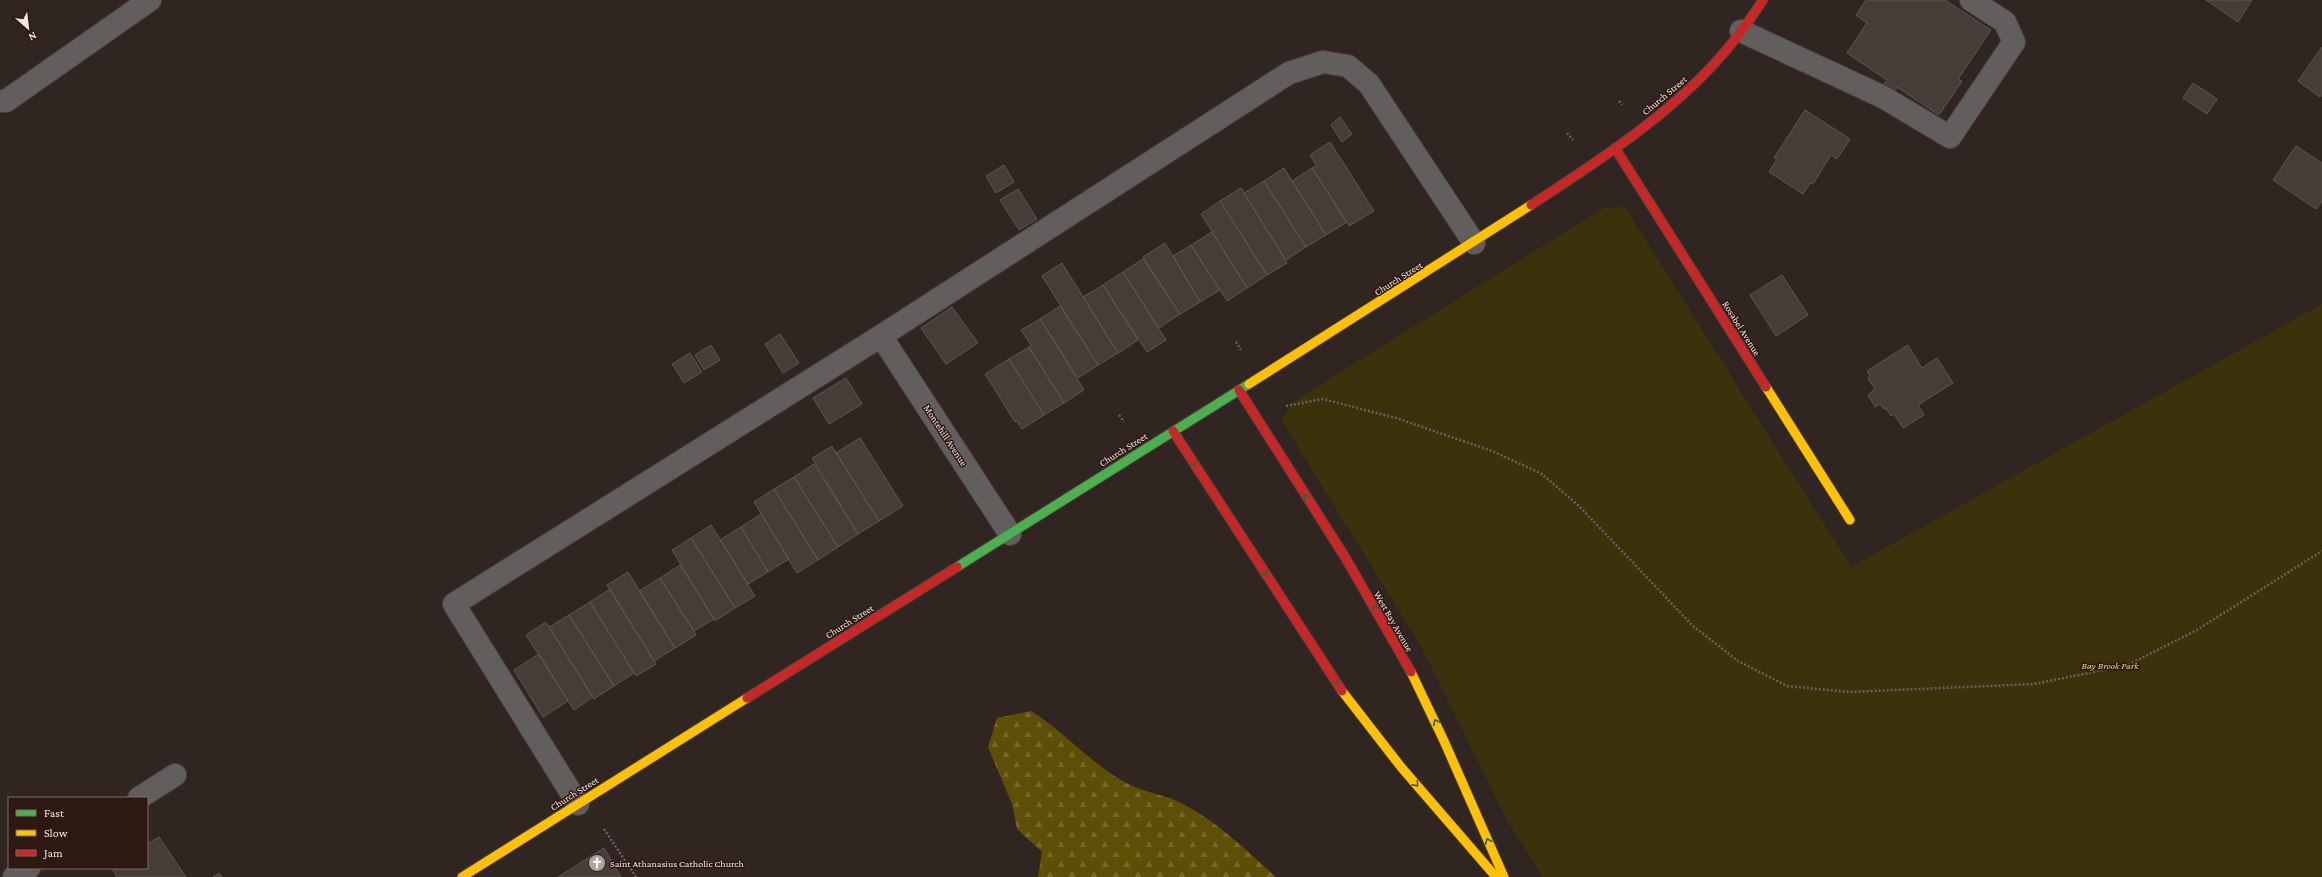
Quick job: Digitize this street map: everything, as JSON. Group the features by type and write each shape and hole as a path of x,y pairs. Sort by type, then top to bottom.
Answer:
{"main road":[{"name":"Church Street","path":"462,877 1474,243 1615,148 1669,107 1702,76 1741,31 1763,0"},
{"name":"Rosabel Avenue","path":"1615,148 1850,520"},
{"name":"West Bay Avenue","path":"1239,390 1369,598 1404,660 1446,741 1504,877"},
{"path":"1173,431 1347,699 1401,767 1496,877"}],"street":[{"path":"0,100 6,100 150,0"},
{"path":"1741,31 1883,97 1950,137 2014,42 2005,22 1972,0"},
{"path":"578,804 454,604 881,336 1289,73 1323,62 1348,66 1370,84 1474,243"},
{"name":"Montehill Avenue","path":"881,336 1010,534"},
{"path":"141,797 175,775"},
{"path":"14,877 27,869"}],"path":[{"path":"1567,133 1573,140"},
{"path":"1236,342 1241,350"},
{"path":"1278,408 1323,399 1396,418 1492,451 1542,474 1579,506 1693,626 1738,661 1787,686 1849,692 2034,684 2128,665 2197,630 2322,551"},
{"path":"1119,415 1124,422"},
{"path":"604,829 636,877"}],"green space":[{"name":"Bay Brook Park","path":"1625,207 1851,567 2322,304 2322,877 1543,877 1508,822 1422,648 1282,421 1291,403 1604,208"},
{"path":"1031,711 1043,719 1102,768 1128,784 1142,790 1164,796 1198,812 1233,838 1276,877 1038,877 1042,852 1017,829 1012,804 988,747 997,718"}],"building":[{"path":"1866,0 1945,0 1991,30 1958,79 1962,81 1939,115 1897,87 1893,95 1882,87 1887,80 1847,53 1867,23 1856,15"},
{"path":"2206,0 2252,0 2238,22"},
{"path":"2322,47 2322,94 2320,97 2298,81"},
{"path":"2193,83 2217,99 2207,114 2183,98"},
{"path":"1805,110 1850,139 1837,159 1831,155 1813,184 1810,183 1803,194 1769,172 1777,159 1774,158"},
{"path":"1340,117 1352,134 1342,142 1331,125"},
{"path":"1330,142 1374,211 1349,226 1312,168 1317,166 1310,155"},
{"path":"2296,146 2322,163 2322,201 2316,209 2273,180"},
{"path":"1004,165 1014,182 996,193 986,176"},
{"path":"1284,168 1326,235 1306,247 1264,181"},
{"path":"1312,168 1347,222 1326,235 1292,181"},
{"path":"1264,181 1306,247 1286,260 1244,193"},
{"path":"1241,188 1287,263 1267,275 1220,201"},
{"path":"1018,189 1037,219 1019,230 1000,200"},
{"path":"1220,201 1267,275 1247,288 1201,214"},
{"path":"1212,232 1247,288 1227,301 1191,245"},
{"path":"1165,243 1200,302 1180,314 1143,257"},
{"path":"1191,245 1220,290 1200,302 1173,256"},
{"path":"1143,259 1180,314 1159,328 1123,272"},
{"path":"1062,263 1118,353 1098,365 1042,276"},
{"path":"1123,272 1166,340 1147,352 1103,285"},
{"path":"1782,275 1808,315 1776,336 1750,295"},
{"path":"1103,285 1138,340 1118,353 1083,297"},
{"path":"1060,306 1098,365 1078,378 1040,319"},
{"path":"952,307 978,343 946,364 921,328"},
{"path":"1040,319 1084,390 1064,403 1029,347 1031,345 1021,330"},
{"path":"780,334 799,363 783,373 765,344"},
{"path":"711,345 720,360 704,370 695,355"},
{"path":"1908,345 1922,368 1937,358 1953,383 1918,405 1924,415 1903,428 1894,414 1891,416 1886,408 1884,409 1880,404 1875,407 1868,395 1875,389 1868,378 1870,376 1867,371"},
{"path":"1029,347 1064,403 1044,415 1009,359"},
{"path":"690,353 702,372 684,383 672,364"},
{"path":"1009,359 1044,415 1022,429 1016,420 1015,422 985,374"},
{"path":"846,378 862,404 829,424 813,398"},
{"path":"860,438 903,506 879,521 836,453"},
{"path":"832,446 879,521 858,534 812,458"},
{"path":"814,464 858,534 838,547 794,477"},
{"path":"794,477 838,547 818,560 774,489"},
{"path":"774,489 818,560 797,573 754,502"},
{"path":"761,514 789,559 768,572 741,527"},
{"path":"711,525 755,596 735,608 691,538"},
{"path":"741,527 768,572 748,584 720,540"},
{"path":"691,538 735,608 715,621 672,550"},
{"path":"680,565 714,619 694,631 660,578"},
{"path":"628,572 675,648 654,661 607,585"},
{"path":"660,578 696,635 675,648 639,591"},
{"path":"610,589 656,664 636,676 590,602"},
{"path":"590,602 634,673 614,686 569,615"},
{"path":"569,615 614,686 594,699 549,627"},
{"path":"546,622 593,697 574,710 526,635"},
{"path":"539,654 568,701 543,717 514,670"},
{"path":"159,837 186,877 117,877 113,869 148,869 148,843"},
{"name":"Saint Athanasius Catholic Church","path":"604,848 621,877 558,877"},
{"path":"219,873 222,877 213,877"}],"traffic: fast":[{"path":"957,567 1249,384"}],"traffic: slow":[{"path":"1249,384 1531,205"},
{"path":"1766,387 1850,520"},
{"path":"1411,672 1444,741 1504,877"},
{"path":"1342,691 1401,767 1496,877"},
{"path":"462,877 747,698"}],"traffic: jam":[{"path":"1531,205 1603,157 1672,105 1720,57 1740,34 1763,0"},
{"path":"1615,148 1766,387"},
{"path":"1239,390 1345,557 1411,672"},
{"path":"1173,431 1342,691"},
{"path":"747,698 957,567"}],"place":[{"name":"Saint Athanasius Catholic Church","path":"597,863"}]}
